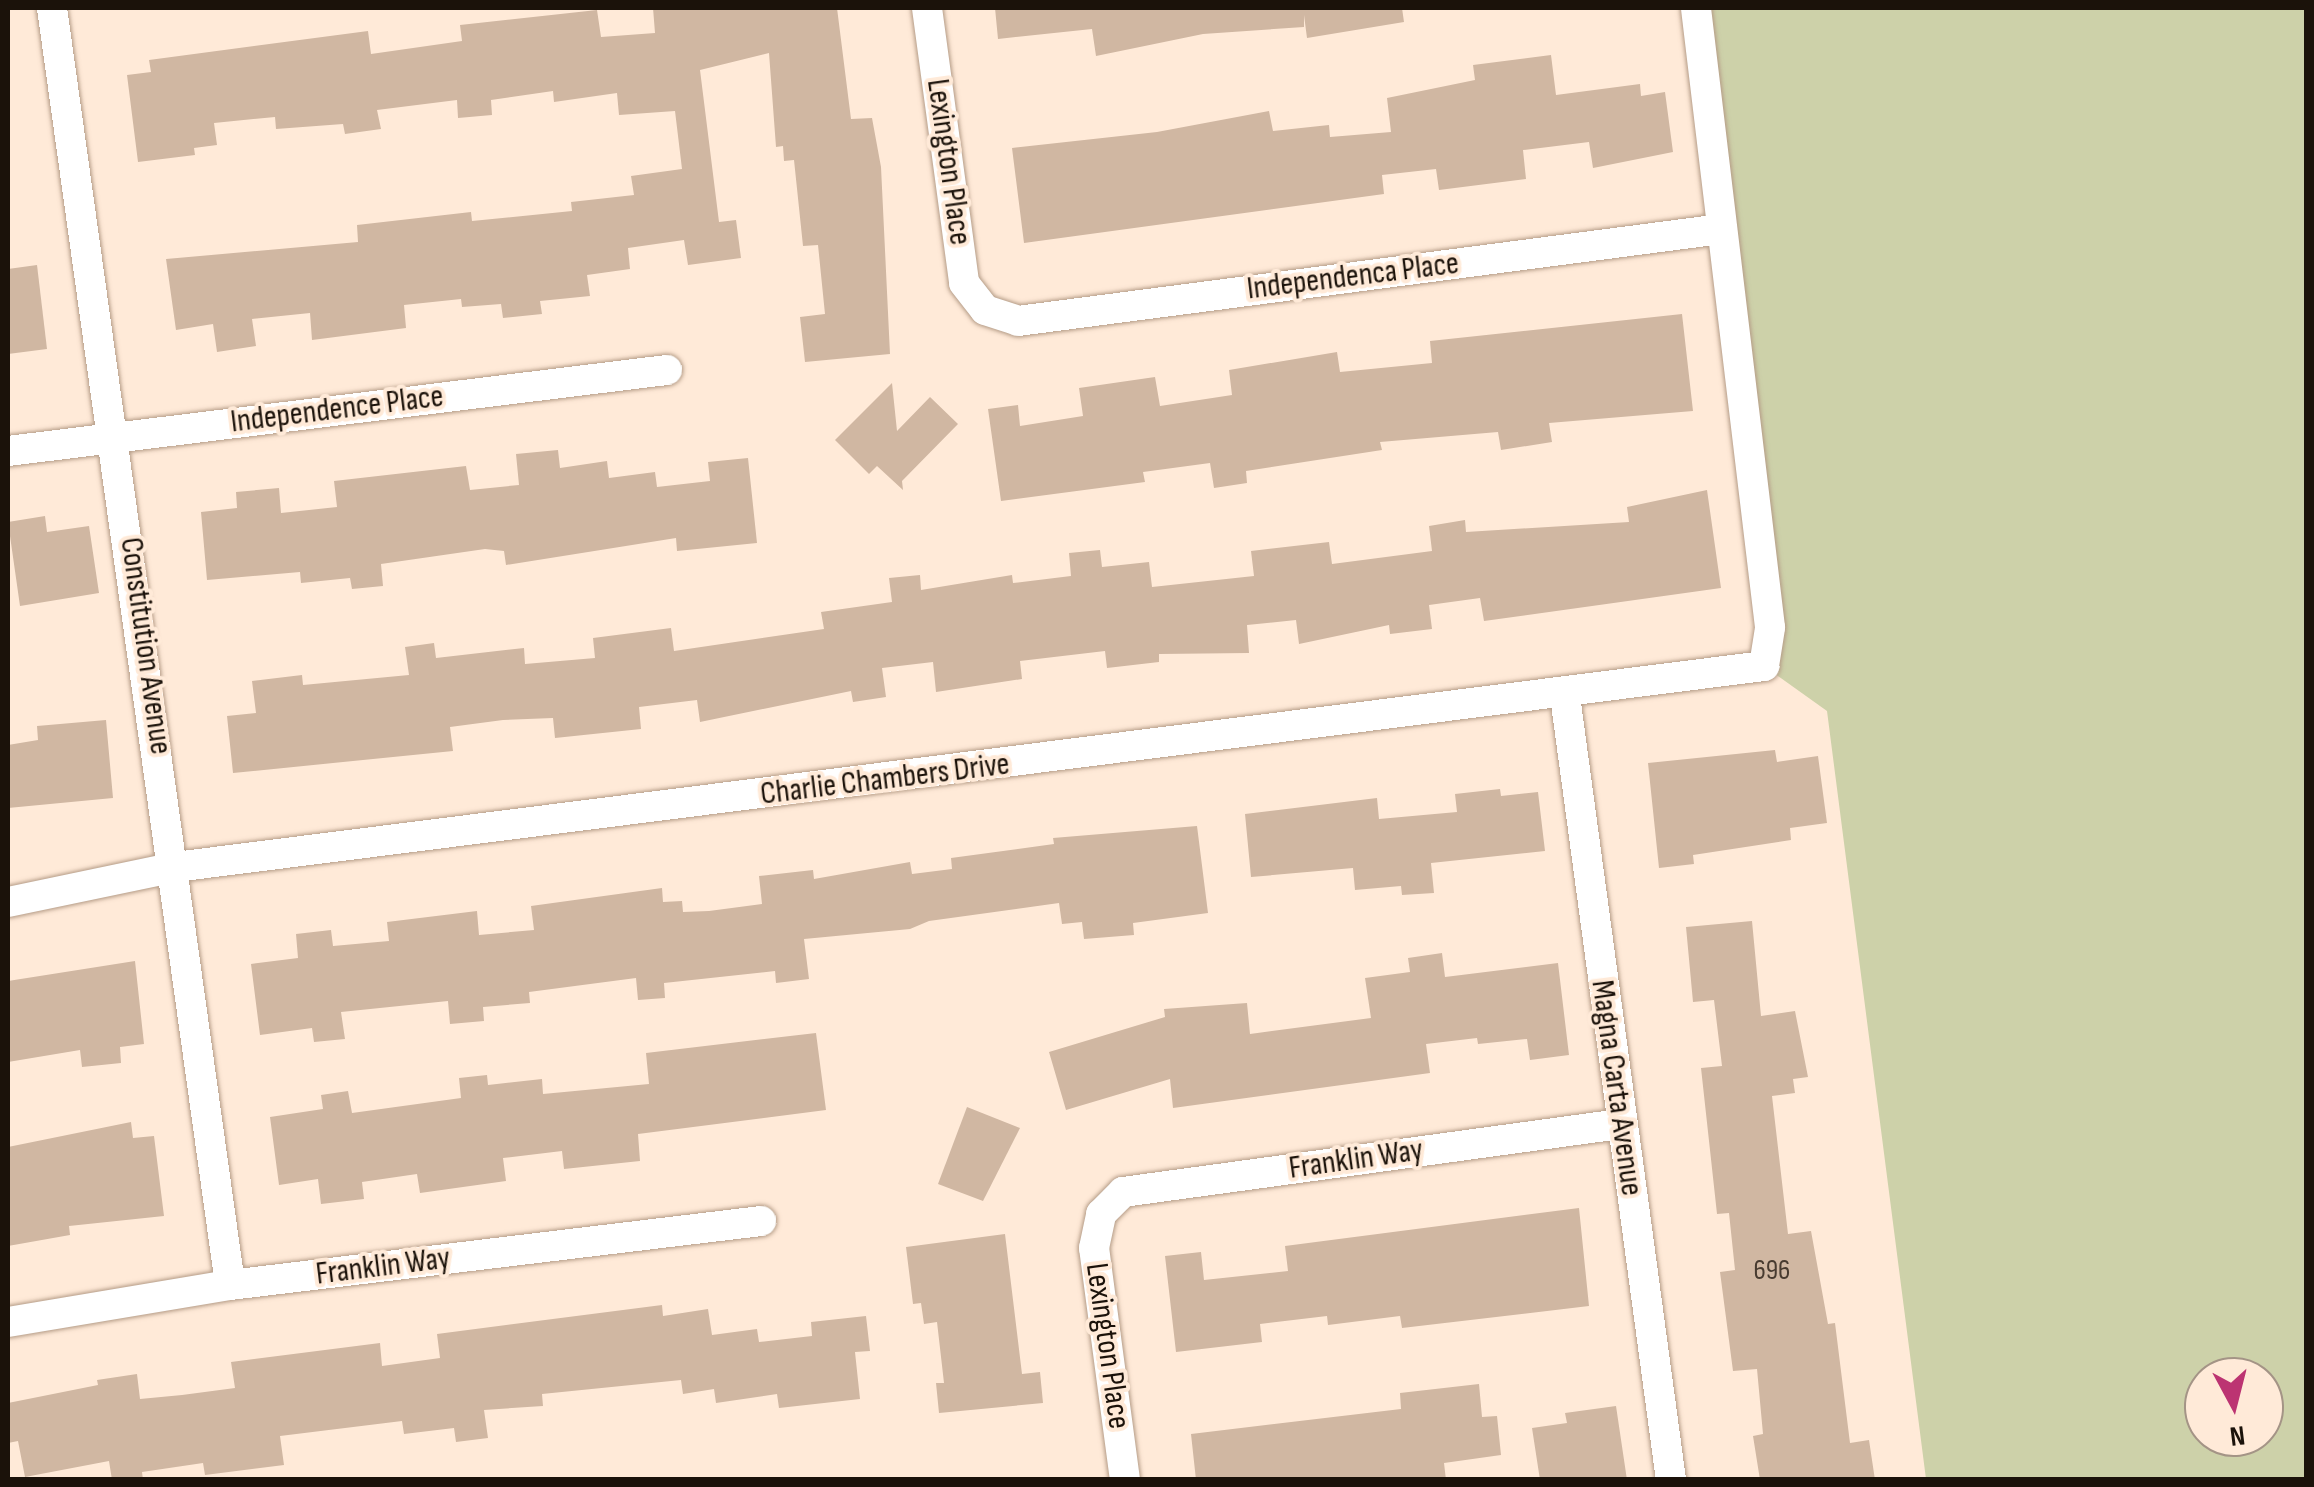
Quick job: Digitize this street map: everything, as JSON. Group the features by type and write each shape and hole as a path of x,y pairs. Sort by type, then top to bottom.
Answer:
{"street":[{"name":"Constitution Avenue","path":"52,8 116,437 230,1285"},
{"name":"Lexington Place","path":"927,8 964,283 985,310"},
{"path":"1696,8 1722,229"},
{"name":"Independenca Place","path":"985,310 1018,321 1722,229"},
{"name":"Charlie Chambers Drive","path":"8,902 175,867 1565,696 1764,666 1770,627 1722,229"},
{"name":"Independence Place","path":"8,451 667,370"},
{"name":"Magna Carta Avenue","path":"1565,696 1671,1480"},
{"name":"Franklin Way","path":"1101,1214 1123,1192 1620,1124"},
{"name":"Lexington Place","path":"1101,1214 1094,1248 1125,1480"},
{"name":"Franklin Way","path":"8,1322 230,1285 760,1221"}],"green space":[{"path":"1696,8 2306,8 2306,1479 1926,1479 1827,711 1764,666"}],"building":[{"path":"653,8 837,8 851,119 872,118 881,167 890,354 805,362 800,317 825,314 818,245 803,246 794,160 784,161 783,146 776,147 769,53 700,70 719,222 736,220 741,258 688,265 684,240 628,248 630,269 587,275 590,296 540,301 542,314 503,318 501,304 462,307 461,299 404,305 406,328 312,340 310,313 252,319 256,346 217,352 213,324 176,330 166,259 358,242 357,225 471,212 472,221 572,211 571,202 634,195 631,176 682,169 675,111 619,115 617,93 554,102 553,91 491,100 492,115 458,118 457,100 377,110 381,129 345,134 343,124 276,129 275,117 214,123 217,145 194,148 195,155 138,162 127,75 151,72 149,60 368,31 371,54 462,41 460,25 597,10 601,37 655,33"},
{"path":"995,8 1402,8 1404,22 1307,38 1304,15 1304,27 1203,34 1096,56 1092,29 998,39"},
{"path":"1551,55 1556,95 1640,84 1641,96 1665,92 1673,152 1593,168 1589,142 1523,150 1526,179 1439,190 1436,169 1382,175 1384,194 1024,243 1012,148 1157,132 1269,111 1273,131 1329,125 1330,137 1391,132 1387,98 1475,80 1473,65"},
{"path":"37,265 47,349 8,354 8,269"},
{"path":"1682,314 1693,411 1549,423 1552,442 1501,450 1498,432 1380,442 1382,450 1246,471 1247,483 1214,488 1210,463 1143,472 1145,482 1001,501 988,409 1018,405 1020,426 1083,416 1079,388 1155,377 1160,406 1232,395 1229,370 1337,352 1340,372 1432,363 1430,341"},
{"path":"892,383 897,431 930,397 958,424 902,481 903,490 877,466 869,474 835,440"},
{"path":"558,450 560,468 607,461 609,478 655,472 657,487 710,481 708,462 748,458 757,543 677,551 676,538 506,565 504,551 485,549 381,564 383,586 352,589 350,578 301,583 300,572 207,580 201,512 237,508 236,492 279,488 281,513 337,507 334,481 466,466 470,490 519,485 516,454"},
{"path":"1707,490 1721,588 1484,621 1480,598 1429,605 1432,629 1390,634 1389,625 1299,644 1296,620 1247,625 1249,653 1159,654 1159,662 1107,668 1105,651 1020,661 1022,679 936,692 933,662 882,668 886,697 853,702 851,691 700,722 697,700 639,707 641,729 555,738 553,718 503,720 450,727 453,751 233,773 227,716 256,713 252,681 302,675 303,685 409,675 405,647 434,643 436,658 524,648 525,664 595,658 593,638 671,628 674,651 824,629 821,612 892,602 889,578 920,575 921,590 1012,575 1013,583 1071,576 1069,553 1100,550 1102,567 1149,562 1152,587 1254,576 1251,551 1329,542 1332,564 1432,551 1429,526 1465,520 1466,532 1629,522 1627,507"},
{"path":"45,516 47,532 89,526 99,593 20,606 8,522"},
{"path":"106,720 113,798 8,808 8,745 38,740 37,726"},
{"path":"1775,750 1777,762 1818,756 1827,823 1790,828 1791,840 1693,855 1694,864 1659,868 1648,763"},
{"path":"1500,789 1501,796 1538,792 1545,851 1431,863 1434,893 1402,895 1401,886 1355,890 1353,868 1251,877 1245,814 1377,798 1379,819 1457,812 1455,794"},
{"path":"1197,826 1208,913 1133,923 1134,935 1084,939 1082,922 1062,924 1059,903 929,921 910,929 804,939 809,979 776,983 775,971 664,983 665,998 638,1000 636,978 529,992 530,1003 483,1007 484,1021 450,1024 448,1001 341,1012 345,1039 314,1042 312,1028 260,1035 251,964 298,958 296,934 331,930 333,946 389,941 387,922 477,911 479,935 534,930 531,906 662,888 663,902 682,901 683,912 709,911 762,904 759,876 813,870 814,879 910,862 912,874 952,869 951,858 1054,844 1053,838"},
{"path":"1752,921 1761,1016 1795,1011 1808,1077 1793,1079 1795,1093 1772,1096 1788,1234 1811,1231 1828,1324 1835,1323 1850,1443 1869,1440 1875,1480 1760,1480 1753,1436 1763,1434 1757,1369 1733,1371 1720,1272 1735,1270 1729,1213 1717,1214 1701,1068 1722,1066 1714,1000 1693,1002 1686,927"},
{"path":"1442,953 1445,977 1558,963 1569,1055 1530,1060 1527,1039 1478,1044 1477,1038 1426,1044 1430,1073 1173,1108 1170,1079 1066,1110 1049,1052 1165,1017 1164,1009 1247,1003 1250,1034 1371,1018 1365,978 1410,972 1408,958"},
{"path":"135,961 144,1044 120,1047 121,1063 82,1067 80,1050 8,1062 8,981"},
{"path":"816,1033 826,1110 638,1134 640,1161 564,1169 562,1151 503,1158 506,1181 420,1193 417,1174 362,1182 364,1199 321,1204 318,1179 279,1185 270,1117 323,1109 321,1095 348,1091 352,1113 461,1098 459,1078 487,1075 488,1085 542,1079 543,1094 649,1084 646,1053"},
{"path":"967,1107 1020,1128 983,1201 938,1184"},
{"path":"131,1122 133,1138 154,1136 164,1216 69,1226 70,1235 8,1246 8,1147"},
{"path":"1579,1208 1589,1306 1402,1328 1400,1316 1328,1325 1327,1316 1260,1324 1262,1342 1176,1352 1165,1256 1201,1252 1204,1280 1288,1271 1285,1246"},
{"path":"1005,1234 1022,1374 1040,1372 1043,1403 939,1413 936,1383 944,1383 937,1322 924,1324 921,1303 913,1304 906,1247"},
{"path":"662,1305 663,1316 708,1309 712,1335 757,1329 759,1342 812,1336 811,1322 866,1316 870,1351 855,1352 860,1399 779,1408 777,1394 716,1403 714,1389 683,1394 681,1380 542,1394 543,1406 484,1410 488,1438 456,1442 454,1428 404,1434 402,1421 280,1436 284,1465 205,1475 203,1463 142,1472 143,1480 112,1480 109,1461 25,1477 18,1441 8,1443 8,1403 98,1385 97,1380 137,1374 140,1399 235,1388 231,1362 380,1343 382,1366 440,1358 437,1334"},
{"path":"1479,1384 1482,1417 1497,1416 1501,1455 1444,1463 1446,1480 1196,1480 1191,1434 1401,1409 1400,1393"},
{"path":"1616,1406 1627,1480 1540,1480 1532,1428 1567,1423 1565,1413"}]}
